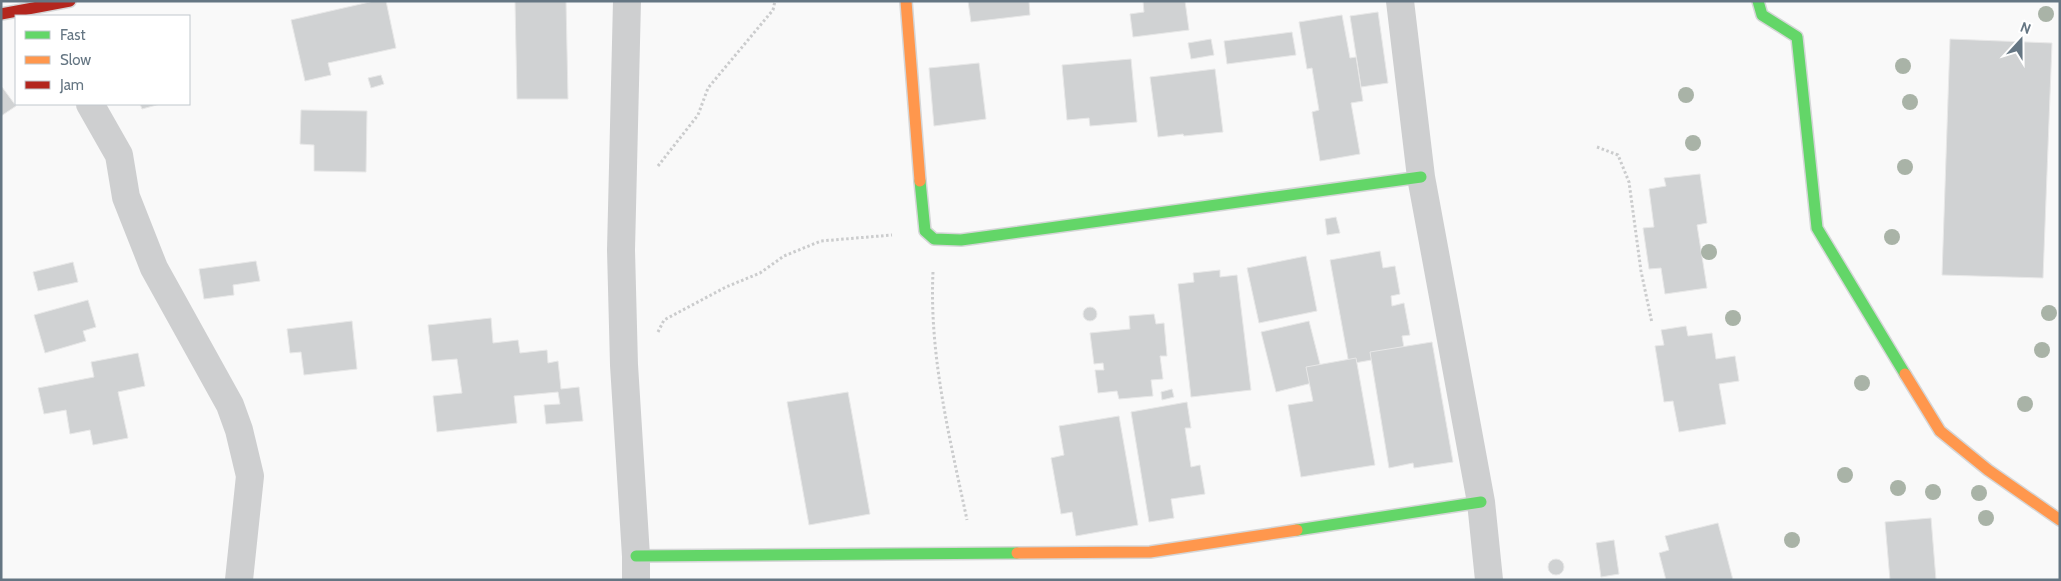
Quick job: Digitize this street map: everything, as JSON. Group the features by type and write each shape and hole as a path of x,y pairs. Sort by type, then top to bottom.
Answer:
{"street":[{"path":"14,13 70,1"},
{"path":"627,1 621,250 624,365 636,568 974,553 1150,552 1481,502"},
{"path":"906,1 929,235 961,240 1420,177"},
{"path":"1400,1 1420,177 1481,502 1489,580"},
{"path":"1758,1 1762,15 1797,37 1817,228 1940,431 1988,470 2060,520"},
{"path":"91,105 119,154 126,197 154,268 230,405 239,430 250,476 239,580"}],"path":[{"path":"622,194 649,181 663,158 698,116 708,88 773,10 775,1"},
{"path":"1597,148 1618,155 1629,182 1641,271 1652,323"},
{"path":"658,334 664,320 726,287 760,273 784,256 821,241 929,235 939,387 974,553"}],"building":[{"path":"374,1 386,1 396,48 328,63 331,75 305,81 291,20"},
{"path":"515,1 566,1 568,99 517,99"},
{"path":"968,1 1029,1 1030,15 971,22"},
{"path":"1143,1 1185,1 1189,30 1133,37 1130,14 1144,12"},
{"path":"1378,12 1388,83 1361,87 1350,16"},
{"path":"1342,15 1350,58 1356,57 1363,101 1351,103 1360,154 1320,161 1312,112 1319,110 1312,68 1307,69 1299,22"},
{"path":"1292,32 1296,55 1227,64 1224,41"},
{"path":"1211,39 1214,55 1191,59 1188,43"},
{"path":"1950,39 2052,43 2043,278 1942,275"},
{"path":"1131,59 1137,122 1090,126 1089,118 1067,120 1062,65"},
{"path":"979,63 986,119 934,126 929,68"},
{"path":"1215,69 1223,132 1158,137 1150,77"},
{"path":"381,75 384,84 371,88 368,78"},
{"path":"1,88 16,106 1,116"},
{"path":"140,105 156,105 142,109"},
{"path":"301,110 367,111 366,172 314,171 314,145 300,144"},
{"path":"1700,174 1707,223 1697,225 1707,288 1665,294 1661,268 1649,269 1643,228 1654,227 1649,189 1666,186 1664,178"},
{"path":"1336,217 1340,233 1327,235 1325,219"},
{"path":"1380,251 1383,268 1395,266 1400,294 1391,296 1392,306 1404,303 1410,335 1402,336 1405,354 1349,364 1330,260"},
{"path":"1306,256 1317,311 1259,323 1247,268"},
{"path":"256,261 260,281 233,285 234,295 204,299 199,269"},
{"path":"73,262 78,282 38,291 33,272"},
{"path":"1220,270 1220,277 1237,275 1251,390 1191,397 1178,284 1194,282 1193,273"},
{"path":"88,300 96,327 83,331 86,341 45,353 34,315"},
{"path":"1090,307 1095,309 1097,314 1095,319 1090,321 1085,319 1083,314 1085,309"},
{"path":"1154,314 1156,324 1164,323 1167,356 1160,356 1163,379 1151,380 1153,396 1119,399 1117,391 1098,393 1095,370 1104,370 1103,363 1094,364 1090,333 1130,329 1129,316"},
{"path":"491,318 493,343 518,340 520,353 547,350 548,363 558,361 561,389 579,387 583,421 546,424 544,405 560,404 558,392 514,396 517,423 437,432 433,396 462,393 457,359 432,361 428,325"},
{"path":"352,321 357,369 304,375 301,352 290,353 287,329"},
{"path":"1309,321 1324,380 1276,392 1261,332"},
{"path":"1686,326 1688,336 1712,333 1716,359 1735,356 1739,381 1719,384 1726,424 1679,432 1673,401 1664,402 1655,346 1664,345 1661,330"},
{"path":"1432,342 1453,462 1414,468 1413,463 1389,468 1370,352"},
{"path":"138,353 145,386 118,392 128,438 93,445 90,430 70,434 66,410 44,414 38,388 94,377 91,362"},
{"path":"1356,358 1375,465 1301,477 1288,405 1313,401 1306,367"},
{"path":"1172,389 1174,397 1162,400 1161,392"},
{"path":"848,392 870,514 809,525 787,402"},
{"path":"1187,402 1191,428 1185,428 1191,467 1200,465 1205,494 1171,499 1174,518 1149,522 1131,412"},
{"path":"1119,416 1138,525 1076,536 1072,512 1061,514 1051,458 1064,455 1059,426"},
{"path":"1931,518 1936,580 1890,580 1885,522"},
{"path":"1718,523 1733,580 1666,580 1659,553 1669,550 1665,536"},
{"path":"1614,540 1619,574 1601,577 1596,543"},
{"path":"1556,559 1564,567 1556,575 1548,567"}],"traffic: fast":[{"path":"1758,1 1762,15 1797,37 1817,228 1905,374"},
{"path":"920,181 925,231 934,239 961,240 1421,177"},
{"path":"1297,530 1481,502"},
{"path":"636,556 1017,553"}],"traffic: slow":[{"path":"906,1 920,181"},
{"path":"1905,374 1940,431 1988,470 2060,520"},
{"path":"1017,553 1150,552 1297,530"}],"traffic: jam":[{"path":"1,14 70,1"}]}
